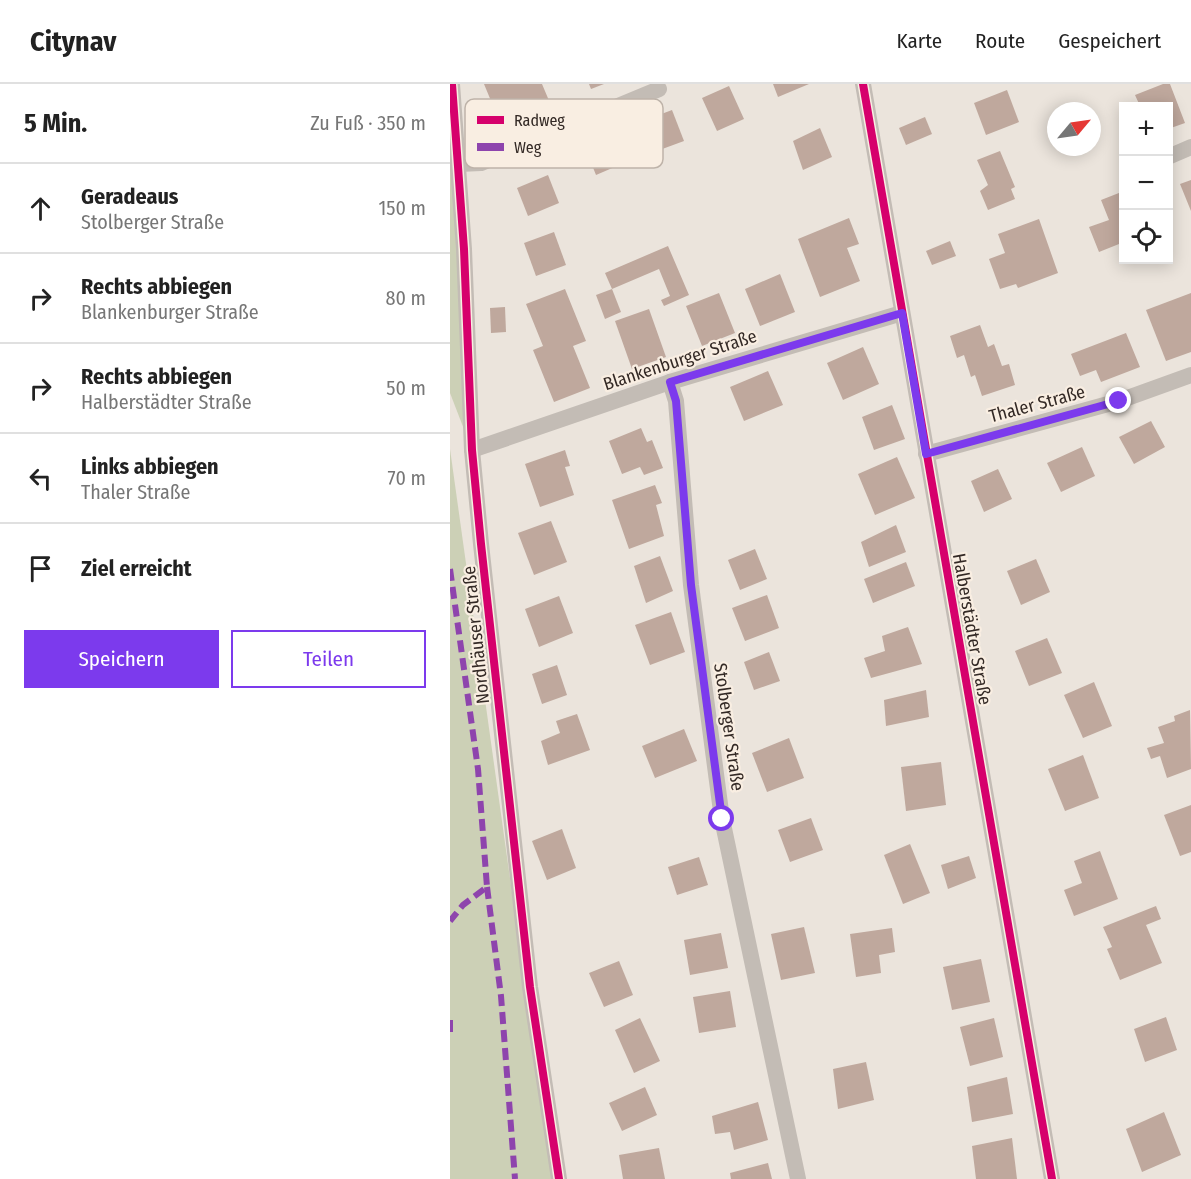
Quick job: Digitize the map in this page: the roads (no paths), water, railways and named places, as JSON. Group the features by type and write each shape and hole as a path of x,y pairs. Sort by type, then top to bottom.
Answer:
{"street":[{"name":"Nordhäuser Straße","path":"453,84 459,164 472,450 530,987 559,1179"},
{"name":"Halberstädter Straße","path":"863,84 1052,1179"},
{"path":"635,99 659,89"},
{"path":"1170,156 1191,147"},
{"path":"459,164 465,164"},
{"name":"Blankenburger Straße","path":"472,450 670,382 902,313"},
{"name":"Thaler Straße","path":"926,454 1119,401 1191,375"},
{"name":"Stolberger Straße","path":"670,382 676,401 692,597 722,819 798,1179"}]}
